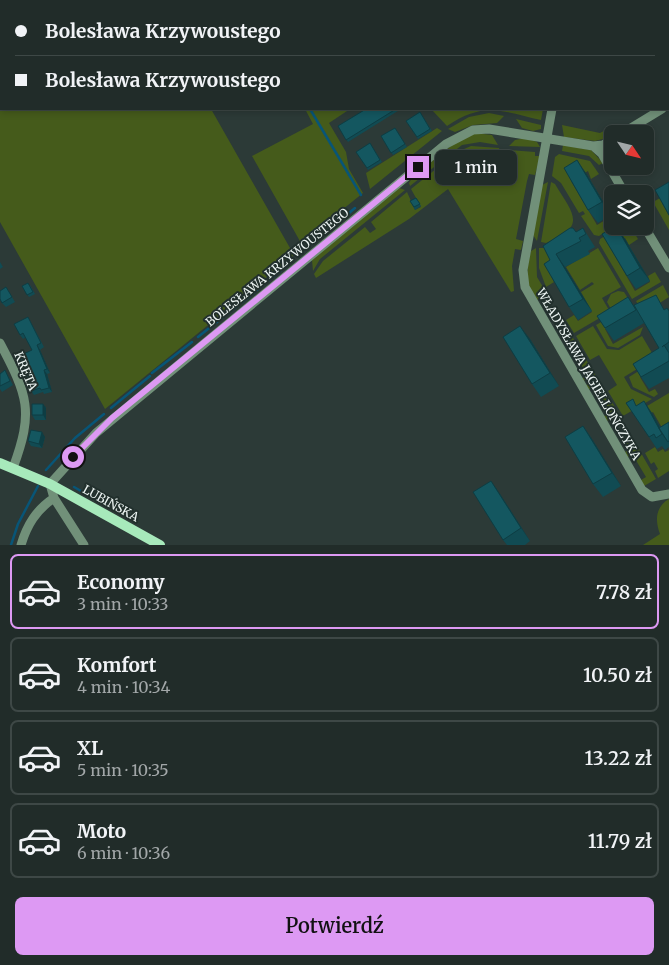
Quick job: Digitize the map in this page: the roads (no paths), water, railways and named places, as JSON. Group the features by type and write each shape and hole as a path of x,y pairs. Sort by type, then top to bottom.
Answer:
{"main road":[{"name":"LUBIŃSKA","path":"0,463 50,484 160,545"}],"street":[{"name":"WŁADYSŁAWA JAGIELLOŃCZYKA","path":"552,110 523,270 525,287 642,490 652,497 669,494"},
{"path":"636,125 660,110"},
{"name":"BOLESŁAWA KRZYWOUSTEGO","path":"50,484 78,451 112,418 446,144 473,130 489,129 593,146"},
{"path":"593,146 604,144"},
{"path":"593,146 602,154 620,185"},
{"path":"649,235 669,268"},
{"name":"KRĘTA","path":"0,344 15,371 25,402 25,435 13,468"},
{"path":"50,484 54,498 84,545"},
{"path":"21,545 26,528 41,507 54,498"}],"waterway":[{"path":"311,110 361,195"},
{"path":"323,235 355,208"},
{"path":"242,302 281,270"},
{"path":"198,337 238,305"},
{"path":"152,373 192,342"},
{"path":"111,408 150,376"},
{"path":"46,470 75,438 104,414"},
{"path":"11,545 18,524 38,486"},
{"path":"74,487 95,499"}]}
